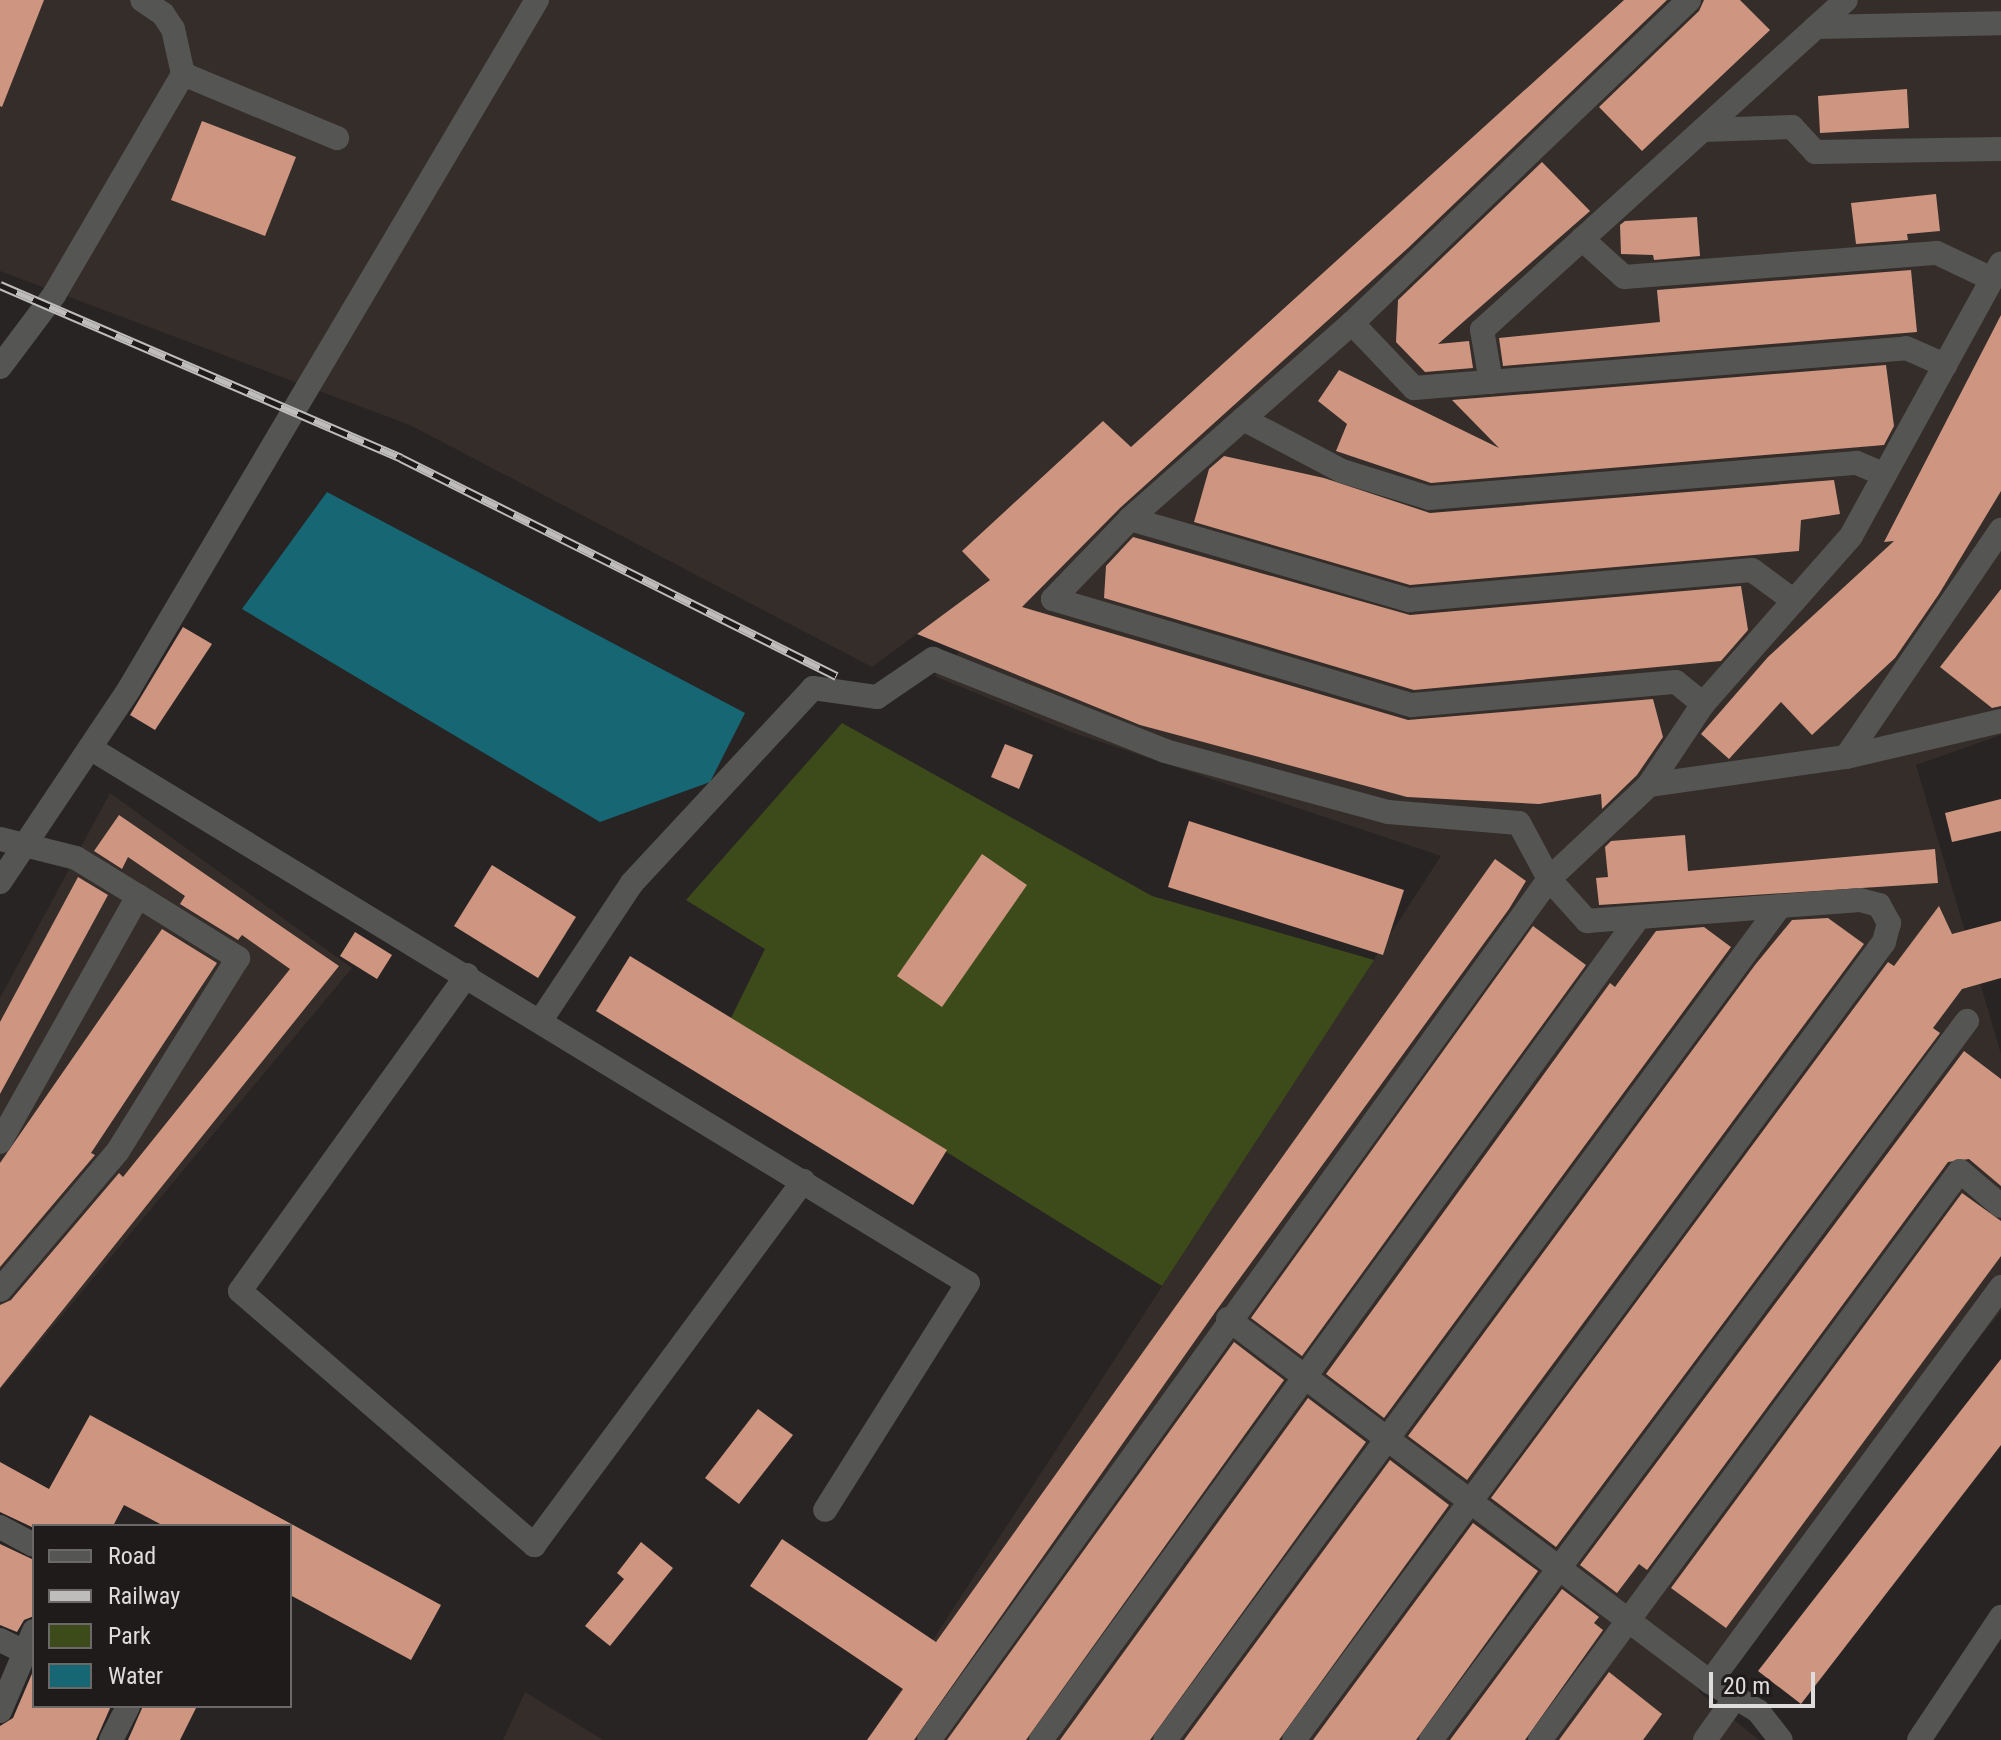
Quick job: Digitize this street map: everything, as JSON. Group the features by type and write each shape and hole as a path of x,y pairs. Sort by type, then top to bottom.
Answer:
{"street":[{"path":"0,367 54,295 183,74 173,29 163,14 142,0"},
{"path":"0,882 11,843 90,748 129,689 537,0"},
{"path":"1689,0 1352,323 1130,519 1053,599 1412,705 1676,682 1703,704"},
{"path":"1491,382 1482,330 1846,0"},
{"path":"1816,27 2001,23"},
{"path":"183,74 337,138"},
{"path":"1703,130 1792,127 1815,152 2001,149"},
{"path":"929,1740 1228,1319 1549,879 1649,785 1703,704 1851,536 1996,271 1937,253 1624,277 1582,239"},
{"path":"1352,323 1414,388 1906,348 1945,365"},
{"path":"1243,419 1342,471 1429,498 1857,463 1885,475"},
{"path":"1130,519 1409,600 1752,570 1794,601"},
{"path":"1846,757 2001,530"},
{"path":"541,1020 632,883 813,688 877,697 933,659 1180,755 1388,812 1519,823 1549,879 1587,921 1870,901 1886,913 1888,933 1294,1740"},
{"path":"1649,785 1846,757 2001,721"},
{"path":"90,748 541,1020 968,1283 825,1510"},
{"path":"0,1290 118,1151 238,958 76,858 11,843"},
{"path":"0,1142 138,896"},
{"path":"1165,1740 1384,1437 1780,906"},
{"path":"1041,1740 1639,917"},
{"path":"467,975 240,1291 534,1545 803,1181"},
{"path":"1431,1740 1967,1021"},
{"path":"1540,1740 1960,1171 2001,1206"},
{"path":"1710,1682 2001,1287"},
{"path":"1228,1319 1304,1379 1630,1617 1710,1682 1737,1695 1758,1711 1781,1740"},
{"path":"0,1527 32,1544"},
{"path":"1919,1740 2001,1617"},
{"path":"0,1640 30,1641 0,1711"},
{"path":"1705,1740 1737,1695"},
{"path":"111,1740 127,1708"}],"shaded area":[{"path":"0,0 1624,0 1131,447 1103,422 963,551 990,580 872,667 410,425 0,271"},
{"path":"1643,0 2001,0 2001,735 1916,765 2001,1054 2001,1311 1698,1691 1759,1740 868,1740 1441,856 1071,732 934,676"},
{"path":"110,793 352,968 0,1390 0,998"},
{"path":"525,1692 603,1740 503,1740"}],"green space":[{"path":"842,723 1152,896 1374,960 1162,1286 731,1018 765,949 686,900"}],"water":[{"path":"327,492 745,713 710,782 600,822 242,609"}],"building":[{"path":"0,0 44,0 2,107 0,106"},
{"path":"1624,0 1667,0 1408,248 1120,508 1022,607 1408,720 1653,699 1663,737 1637,775 1602,809 1601,794 1539,804 1407,797 1140,725 917,634 990,580 962,551 1103,421 1131,447"},
{"path":"1704,0 1740,0 1770,30 1642,151 1599,107 1699,11"},
{"path":"1907,89 1909,128 1820,133 1818,96"},
{"path":"202,121 296,157 265,236 171,200"},
{"path":"1542,162 1590,211 1438,344 1469,341 1473,368 1425,372 1396,342 1398,300"},
{"path":"1936,194 1940,231 1907,234 1908,240 1856,244 1851,203"},
{"path":"1697,217 1700,256 1654,260 1653,255 1621,254 1620,225 1625,221"},
{"path":"1911,270 1917,332 1503,366 1499,338 1660,322 1657,290"},
{"path":"2001,315 2001,491 1939,594 1895,658 1812,735 1781,702 1729,759 1701,734 1768,657 1894,541 1884,542"},
{"path":"1886,365 1894,426 1884,445 1431,483 1336,451 1347,424 1318,401 1339,370 1499,448 1452,400"},
{"path":"1224,456 1324,478 1430,513 1834,480 1840,514 1801,520 1799,551 1410,585 1194,522 1209,469"},
{"path":"1133,537 1410,615 1741,586 1748,630 1721,661 1414,690 1104,598 1106,566"},
{"path":"2001,589 2001,706 1992,708 1940,667"},
{"path":"183,627 212,644 155,730 130,715"},
{"path":"1005,744 1033,755 1019,789 991,777"},
{"path":"2001,799 2001,831 1952,842 1945,813"},
{"path":"119,815 339,966 0,1388 0,1305 11,1300 119,1173 123,1177 290,969 242,935 238,940 180,904 185,896 128,857 122,869 94,851"},
{"path":"1189,821 1404,890 1383,955 1168,887"},
{"path":"1685,835 1688,871 1935,849 1938,883 1599,905 1596,878 1608,877 1605,847 1611,841"},
{"path":"982,854 1027,885 942,1007 897,976"},
{"path":"1495,859 1526,881 1509,909 1216,1311 914,1740 867,1740 903,1689 750,1586 782,1539 936,1642"},
{"path":"492,865 576,917 538,978 454,926"},
{"path":"78,877 108,895 0,1094 0,1022"},
{"path":"1939,906 1952,934 2001,921 2001,978 1962,989 1933,1028 1940,1033 1556,1547 1491,1498 1888,962 1894,966"},
{"path":"1828,918 1864,944 1467,1480 1408,1436 1755,965 1792,920"},
{"path":"1533,926 1586,965 1302,1356 1251,1318"},
{"path":"1704,927 1731,947 1384,1418 1326,1374 1610,983 1615,987 1656,931"},
{"path":"162,929 217,963 91,1153 95,1155 0,1267 0,1163"},
{"path":"355,932 392,955 377,979 340,956"},
{"path":"630,956 947,1150 913,1205 596,1011"},
{"path":"1964,1051 2001,1079 2001,1186 1969,1159 1948,1162 1647,1570 1639,1564 1617,1593 1580,1565"},
{"path":"1962,1193 2001,1221 2001,1256 1726,1628 1671,1588"},
{"path":"1234,1342 1284,1380 1026,1740 947,1740"},
{"path":"2001,1359 2001,1445 1801,1704 1758,1671"},
{"path":"1308,1398 1366,1442 1150,1740 1060,1740"},
{"path":"758,1409 793,1435 739,1504 705,1478"},
{"path":"90,1415 291,1524 160,1524 124,1505 114,1524 32,1524 32,1527 0,1512 0,1462 49,1489"},
{"path":"1390,1460 1449,1505 1279,1740 1184,1740"},
{"path":"1473,1523 1538,1571 1416,1740 1313,1740"},
{"path":"292,1524 441,1605 411,1660 292,1596"},
{"path":"641,1542 673,1568 610,1646 585,1626 624,1579 617,1573"},
{"path":"0,1544 32,1559 32,1617 24,1620 17,1632 0,1625"},
{"path":"1562,1589 1599,1617 1594,1623 1603,1630 1525,1740 1450,1740"},
{"path":"1609,1672 1662,1714 1643,1740 1559,1740"},
{"path":"32,1674 32,1708 110,1708 96,1740 0,1740 0,1726 13,1718"},
{"path":"142,1708 196,1708 180,1740 128,1740"}],"railway":[{"path":"0,285 401,458 836,676"}]}
